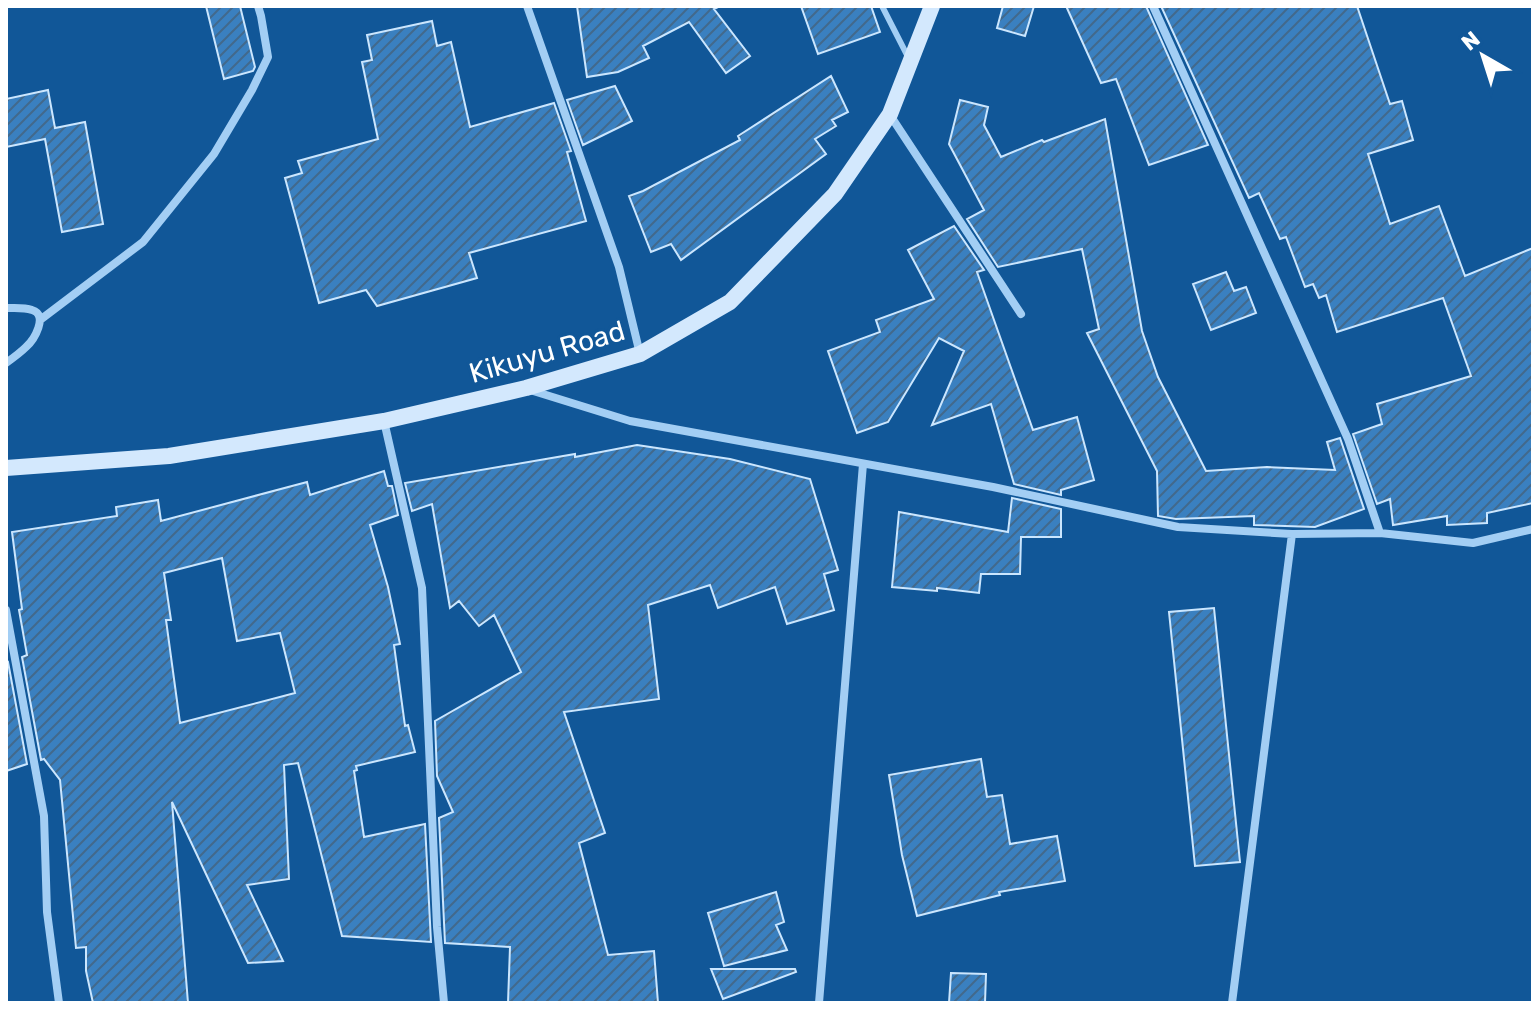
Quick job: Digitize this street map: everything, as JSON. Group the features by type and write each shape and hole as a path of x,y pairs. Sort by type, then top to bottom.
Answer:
{"main road":[{"name":"Kikuyu Road","path":"6,468 169,456 384,421 526,388 640,354 730,302 835,194 890,114 932,6"}],"street":[{"path":"40,320 143,242 214,154 268,57 258,6"},
{"path":"527,6 619,267 640,354"},
{"path":"1153,6 1348,439 1380,533"},
{"path":"890,114 1021,314"},
{"path":"6,308 33,310 40,320 34,338 6,363"},
{"path":"526,388 630,421 993,487 1178,527 1292,534 1380,533 1473,543 1533,529"},
{"path":"384,421 422,588 437,927 444,1003"},
{"path":"819,1003 863,464"},
{"path":"1232,1003 1292,534"},
{"path":"6,610 44,816 47,912 59,1003"}],"lane":[{"path":"882,6 910,60"}],"building":[{"path":"206,6 240,6 255,67 253,71 224,79"},
{"path":"577,6 720,6 714,9 750,56 726,73 689,22 643,46 649,58 618,72 587,77"},
{"path":"801,6 871,6 880,32 818,54"},
{"path":"1003,6 1034,6 1025,36 997,28"},
{"path":"1066,6 1146,6 1208,145 1149,165 1116,79 1101,83"},
{"path":"1161,6 1357,6 1390,104 1402,101 1413,140 1368,154 1390,224 1439,206 1465,276 1533,248 1533,503 1487,513 1487,523 1447,525 1447,516 1393,525 1390,499 1377,504 1353,434 1382,424 1377,404 1471,376 1443,298 1337,332 1326,295 1319,298 1313,284 1305,287 1286,237 1280,239 1259,193 1249,198"},
{"path":"432,21 437,46 451,42 470,127 554,103 571,151 567,152 586,221 469,253 477,278 377,306 366,290 319,303 285,178 302,173 298,161 378,139 362,62 372,60 367,35"},
{"path":"831,76 848,112 832,120 836,126 815,139 826,154 681,260 671,244 651,252 629,196 740,140 738,136"},
{"path":"615,86 632,121 583,145 567,100"},
{"path":"48,90 55,128 85,122 103,224 62,232 45,139 6,147 6,99"},
{"path":"960,100 988,107 984,125 1001,157 1105,119 1142,331 1158,377 1206,471 1267,467 1335,470 1327,442 1340,438 1364,509 1315,527 1254,525 1254,516 1176,519 1158,516 1157,471 1087,333 1099,329 1082,249 998,267 967,219 984,210 949,144"},
{"path":"954,226 984,270 977,272 1033,430 1077,417 1094,480 1061,490 1061,495 1014,484 991,404 932,425 964,351 939,338 888,422 857,433 828,351 880,332 876,320 934,299 908,250"},
{"path":"1226,272 1234,291 1246,287 1256,313 1211,330 1193,284"},
{"path":"637,445 730,459 810,479 838,570 824,574 834,610 787,624 775,587 718,608 710,585 648,605 659,699 564,712 605,833 579,843 608,955 654,951 658,1003 508,1003 510,947 445,943 439,818 453,812 437,776 435,721 521,672 494,615 479,626 459,601 450,608 432,504 412,511 405,483"},
{"path":"384,471 388,486 392,486 398,515 370,525 400,644 394,645 405,726 408,725 415,752 356,766 357,770 354,771 364,837 425,824 431,942 342,936 298,763 284,765 289,879 247,885 283,961 248,963 172,802 188,1003 93,1003 86,971 86,947 76,948 60,780 44,759 41,760 22,657 27,655 19,610 22,609 12,532 117,516 116,507 158,500 161,521 307,482 310,495","holes":["222,558 237,641 280,633 295,693 180,723 166,620 171,620 164,573"]},
{"path":"1012,498 1061,509 1061,537 1021,537 1020,574 981,574 979,593 892,587 899,512 1008,532"},
{"path":"1214,608 1240,862 1195,866 1169,612"},
{"path":"6,663 27,764 6,771"},
{"path":"981,759 987,797 1002,795 1010,844 1057,836 1065,881 999,892 1000,895 917,916 902,855 889,775"},
{"path":"776,892 784,922 776,925 787,950 724,966 708,913"},
{"path":"711,969 795,969 796,972 723,999"},
{"path":"951,973 986,974 985,1003 949,1003"}]}
